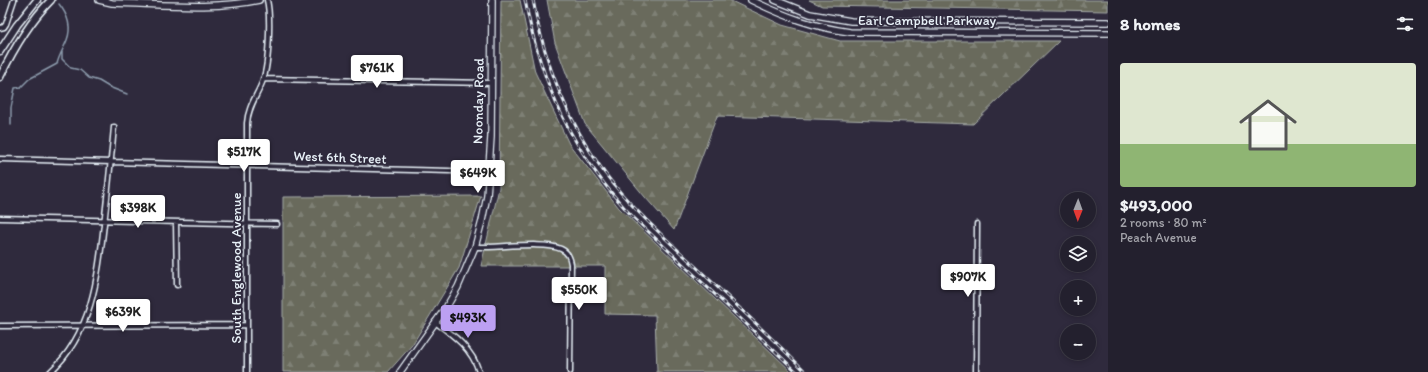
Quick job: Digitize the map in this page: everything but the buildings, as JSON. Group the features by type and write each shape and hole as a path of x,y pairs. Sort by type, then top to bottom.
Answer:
{"main road":[{"path":"0,51 21,19 37,0"},
{"path":"0,77 27,30 51,0"},
{"path":"44,7 55,0"},
{"path":"98,0 112,3 181,2 239,4 259,0"},
{"name":"Noonday Road","path":"400,372 458,287 475,247 487,196 491,137 492,0"},
{"name":"Earl Campbell Parkway","path":"751,0 796,20 828,29 850,32 1108,33"},
{"name":"Earl Campbell Parkway","path":"775,0 810,14 851,22 1108,22"},
{"path":"850,32 851,22"}],"street":[{"path":"2,27 14,0"},
{"name":"South Englewood Avenue","path":"247,372 248,222 246,165 248,113 264,79 268,59 269,12 267,0"},
{"path":"264,79 491,83"},
{"path":"50,372 61,362 71,348 82,326 92,300 96,283 114,127"},
{"name":"West 6th Street","path":"0,159 488,172"},
{"path":"0,218 248,222 277,224"},
{"path":"176,222 177,285"},
{"path":"976,372 977,224"},
{"path":"475,247 544,246 557,247 566,252 571,264 570,372"},
{"path":"435,322 465,347 476,363 479,372"},
{"path":"0,326 247,325"}],"green space":[{"path":"501,0 520,0 535,72 569,144 619,208 792,372 657,372 655,315 605,314 605,266 481,266 499,188"},
{"path":"547,0 729,0 782,25 840,41 1059,41 973,124 717,116 674,230 585,124 555,43"},
{"path":"809,0 1108,0 1108,11 822,6"},
{"path":"481,196 459,268 412,345 388,372 283,372 283,197"}],"waterway":[{"path":"11,125 11,108 15,88 21,87 29,79 57,64 67,40 69,30 68,21 59,4"},
{"path":"62,52 62,59 71,68 80,70 89,78 127,94"}],"railway":[{"path":"525,0 540,61 551,90 563,118 577,144 594,170 634,218 797,372"},
{"path":"533,0 544,46 559,90 579,132 604,172 647,221 806,372"}]}
